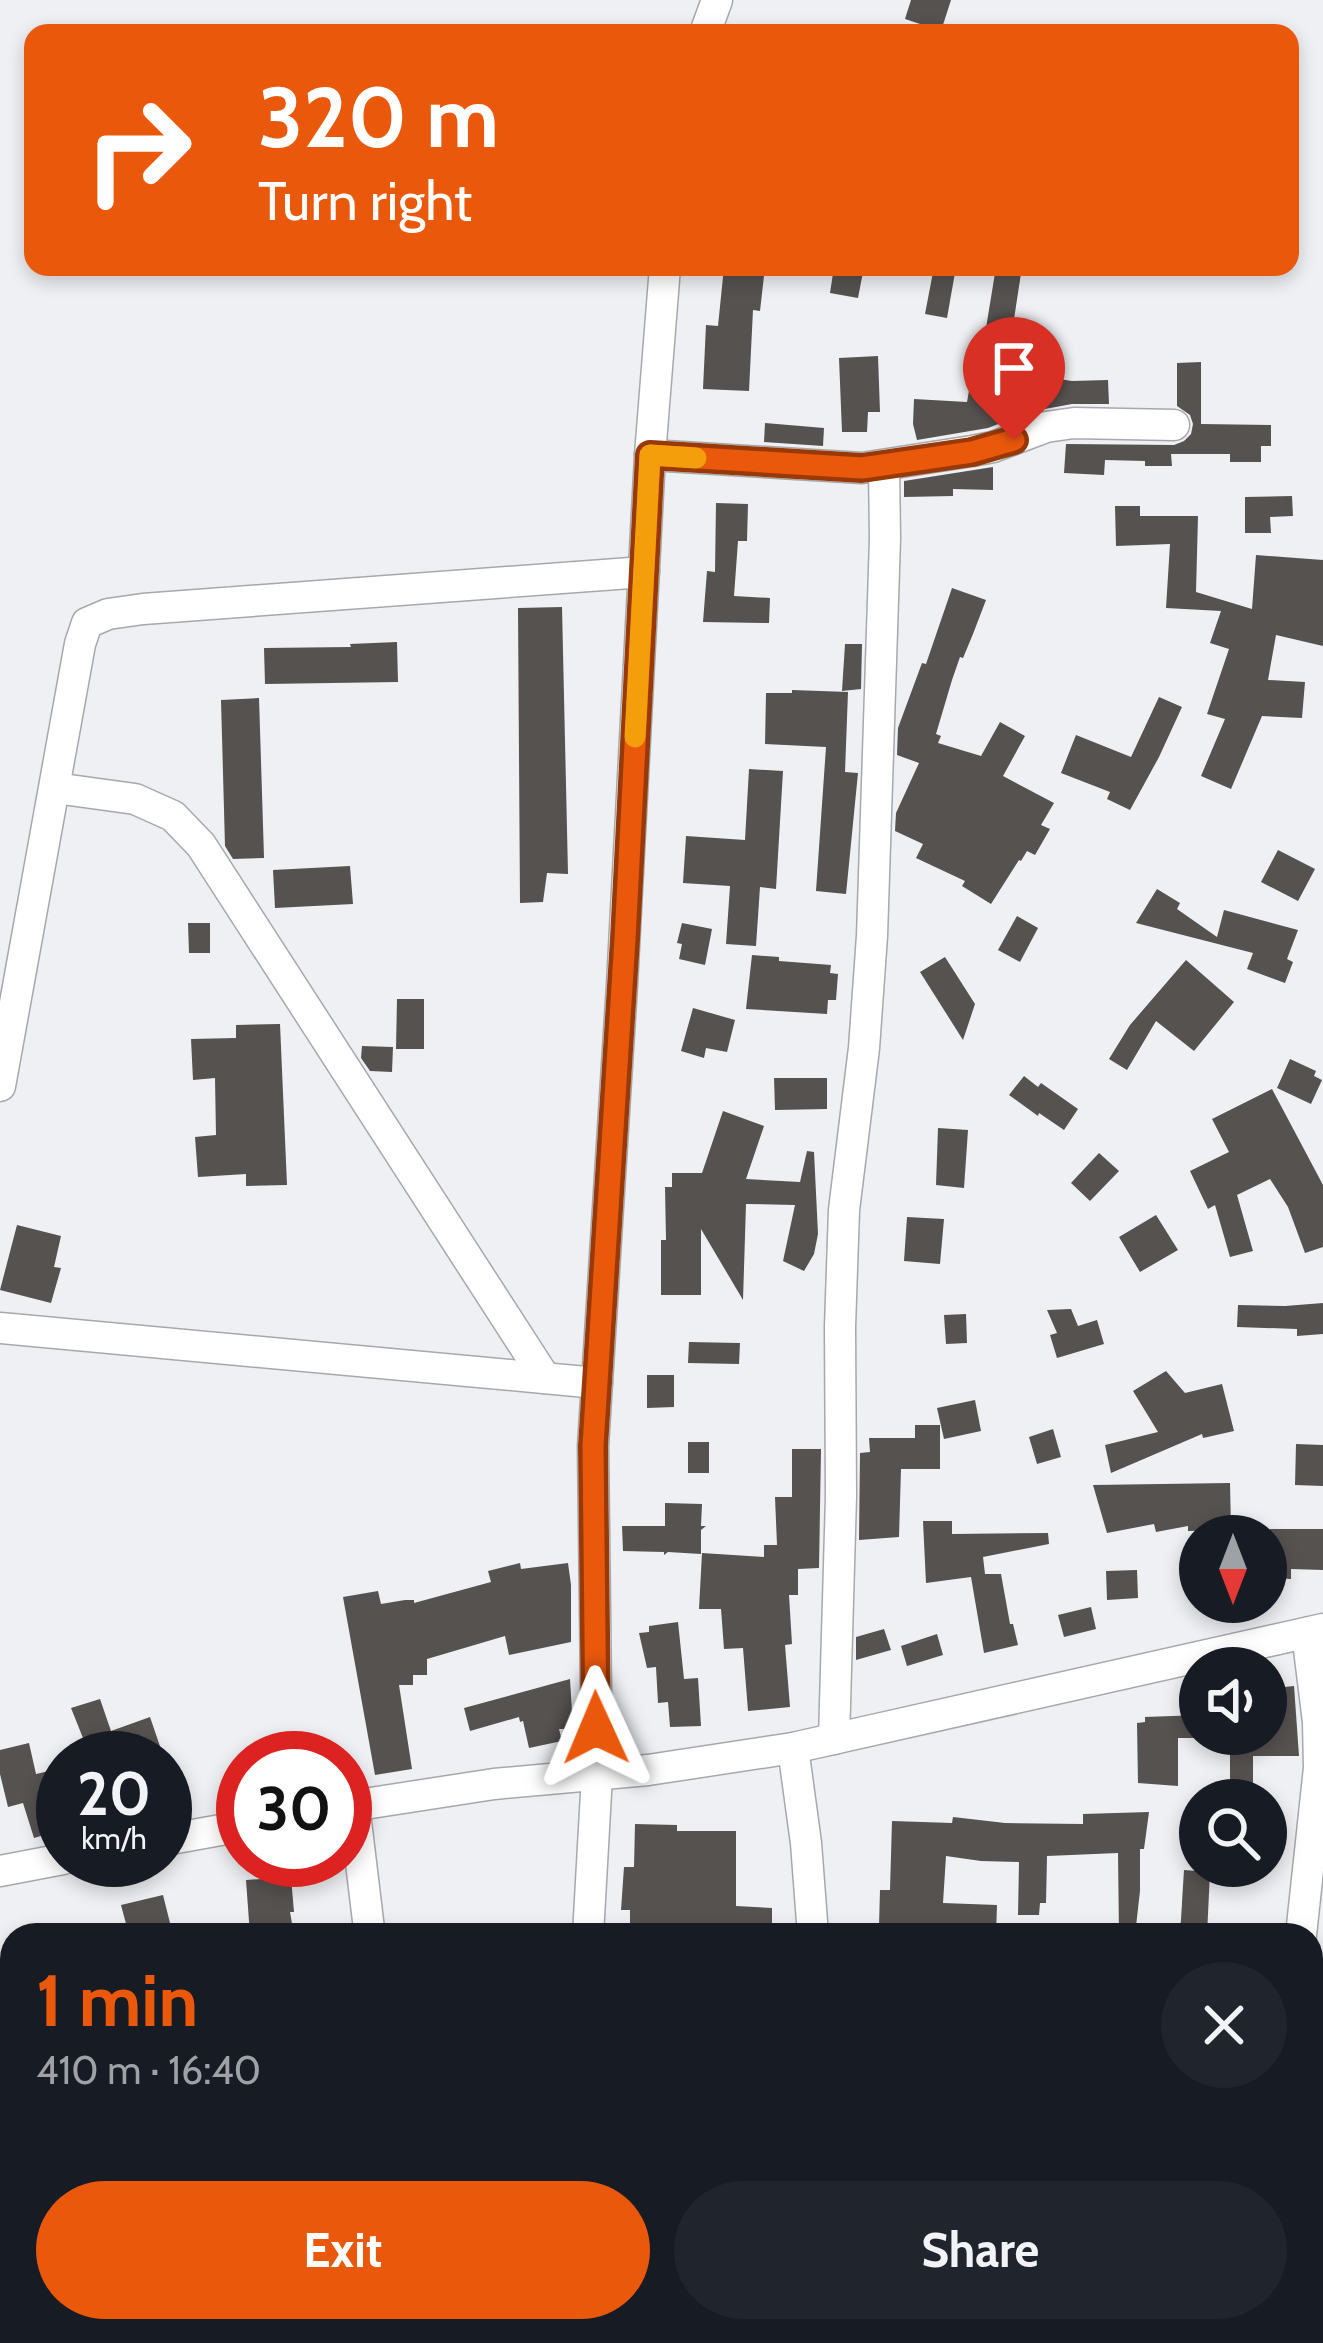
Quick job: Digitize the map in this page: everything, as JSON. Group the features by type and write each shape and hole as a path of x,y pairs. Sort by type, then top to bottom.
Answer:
{"street":[{"path":"686,0 710,19"},
{"path":"588,1923 597,1775 593,1446 664,276"},
{"path":"650,455 862,468 994,446 1046,427 1074,423 1174,425"},
{"path":"834,1739 844,1210 872,936 884,466"},
{"path":"0,1086 87,623 108,614 143,609 644,572"},
{"path":"55,788 135,799 173,817 201,844 545,1378"},
{"path":"0,1328 597,1383"},
{"path":"372,1803 793,1748 1315,1631 1319,1743 1314,1900"},
{"path":"793,1748 812,1923"},
{"path":"0,1871 36,1864"},
{"path":"363,1887 368,1923"}],"building":[{"path":"911,0 951,0 943,24 905,19"},
{"path":"723,276 764,276 760,311 753,310 749,391 703,389 706,325 718,326"},
{"path":"833,276 862,276 858,298 830,293"},
{"path":"932,276 954,276 947,318 925,314"},
{"path":"995,276 1021,276 1012,332 986,328"},
{"path":"878,356 880,412 868,412 867,432 842,432 839,358"},
{"path":"1201,362 1201,424 1271,425 1271,446 1261,446 1261,462 1230,462 1230,454 1171,454 1172,466 1105,460 1104,475 1064,473 1066,444 1174,445 1184,441 1193,424 1190,415 1177,406 1177,363"},
{"path":"972,374 1038,385 1039,376 1108,380 1109,404 1034,411 1004,406 1001,423 917,440 914,399 967,402"},
{"path":"765,423 824,428 823,446 764,442"},
{"path":"993,467 993,490 953,489 953,496 904,497 904,481"},
{"path":"1292,496 1293,516 1270,517 1271,533 1245,533 1245,497"},
{"path":"716,503 748,504 747,541 738,541 734,596 770,598 769,623 703,622 707,571 715,572"},
{"path":"1115,506 1140,506 1140,516 1198,516 1196,592 1252,609 1256,555 1323,560 1323,646 1276,635 1268,680 1305,682 1302,718 1262,716 1231,789 1201,776 1225,719 1207,714 1229,649 1210,643 1221,611 1166,608 1170,544 1116,546"},
{"path":"952,588 986,600 952,680 936,734 941,736 938,743 981,756 1000,722 1025,736 1003,776 1054,803 1041,825 1050,829 1035,855 1027,851 991,904 962,886 965,881 916,858 923,844 895,831 896,813 919,763 897,755 898,728"},
{"path":"562,607 568,874 547,873 543,902 520,903 518,608"},
{"path":"397,642 398,682 265,684 264,648"},
{"path":"845,644 862,644 861,689 842,691"},
{"path":"848,692 845,772 858,773 846,894 816,891 826,747 765,744 766,693"},
{"path":"1159,697 1182,707 1130,810 1107,799 1110,792 1061,773 1076,735 1131,757"},
{"path":"259,698 264,858 233,859 225,846 221,700"},
{"path":"749,769 783,771 776,889 760,887 756,946 726,944 730,886 683,883 686,836 745,840"},
{"path":"1278,850 1315,869 1298,901 1261,882"},
{"path":"350,866 353,904 275,908 273,870"},
{"path":"1157,889 1217,937 1224,910 1298,930 1287,959 1293,962 1285,983 1247,969 1253,953 1136,923"},
{"path":"1017,916 1038,928 1020,962 998,950"},
{"path":"188,923 210,923 210,953 189,953"},
{"path":"682,923 712,929 705,965 679,959"},
{"path":"752,955 831,965 830,973 838,974 836,1000 828,1000 827,1014 746,1009"},
{"path":"945,957 975,1004 963,1040 920,972"},
{"path":"1186,960 1234,1002 1194,1051 1156,1021 1127,1070 1109,1059 1130,1025"},
{"path":"397,999 424,999 424,1049 396,1049"},
{"path":"693,1008 735,1020 727,1052 706,1048 704,1058 681,1051"},
{"path":"280,1024 287,1185 246,1186 246,1174 198,1177 195,1137 216,1135 215,1078 193,1080 191,1039 236,1038 236,1025"},
{"path":"362,1046 393,1047 392,1072 370,1071 361,1058"},
{"path":"1290,1059 1316,1071 1314,1076 1322,1080 1311,1104 1277,1088"},
{"path":"1024,1076 1078,1109 1064,1130 1009,1095"},
{"path":"774,1078 827,1078 827,1109 775,1110"},
{"path":"1272,1089 1323,1185 1323,1247 1305,1253 1288,1207 1270,1179 1237,1195 1253,1251 1230,1257 1215,1205 1208,1209 1190,1171 1229,1152 1212,1119"},
{"path":"723,1111 764,1126 746,1179 800,1182 807,1151 814,1152 818,1234 814,1254 804,1271 783,1261 795,1205 746,1204 743,1300 701,1229 701,1295 661,1295 665,1187 672,1187 672,1173 702,1173"},
{"path":"938,1128 968,1130 964,1188 936,1185"},
{"path":"1099,1153 1119,1171 1090,1201 1071,1183"},
{"path":"1156,1215 1178,1250 1140,1272 1119,1237"},
{"path":"907,1217 944,1219 940,1264 904,1261"},
{"path":"17,1225 61,1236 54,1267 61,1268 51,1303 0,1290"},
{"path":"1323,1303 1323,1334 1297,1336 1297,1329 1237,1327 1238,1305"},
{"path":"1071,1309 1078,1326 1097,1320 1104,1344 1057,1358 1050,1335 1057,1333 1047,1310"},
{"path":"966,1314 967,1343 946,1344 944,1315"},
{"path":"689,1342 740,1343 739,1364 688,1363"},
{"path":"1166,1371 1185,1393 1222,1384 1234,1431 1203,1438 1202,1434 1111,1473 1105,1445 1158,1432 1133,1391"},
{"path":"647,1375 674,1375 674,1407 647,1408"},
{"path":"975,1400 981,1431 944,1439 937,1408"},
{"path":"915,1425 940,1425 940,1469 901,1469 899,1537 859,1540 860,1453 870,1452 869,1438 915,1438"},
{"path":"1053,1429 1061,1457 1037,1464 1029,1437"},
{"path":"688,1442 709,1442 709,1473 688,1473"},
{"path":"1296,1444 1323,1445 1323,1486 1295,1485"},
{"path":"792,1449 821,1449 819,1568 798,1569 798,1595 789,1595 792,1644 785,1645 790,1707 748,1711 743,1648 724,1649 721,1609 699,1609 702,1553 764,1557 764,1545 777,1545 775,1497 792,1497"},
{"path":"1230,1483 1231,1515 1179,1515 1179,1528 1156,1532 1154,1524 1107,1533 1093,1485"},
{"path":"665,1503 702,1504 701,1526 706,1526 701,1530 701,1554 623,1551 622,1526 665,1526"},
{"path":"923,1521 952,1521 952,1534 1048,1533 1049,1544 983,1557 985,1574 1001,1574 1018,1645 984,1653 971,1577 926,1583"},
{"path":"1287,1529 1323,1529 1323,1570 1291,1569 1291,1579 1287,1579"},
{"path":"520,1563 521,1569 568,1563 571,1642 509,1655 505,1636 427,1659 427,1675 413,1675 413,1685 399,1685 412,1769 375,1775 372,1731 367,1731 343,1597 378,1591 381,1604 414,1603 491,1582 488,1571"},
{"path":"1137,1570 1138,1598 1107,1600 1106,1571"},
{"path":"1091,1607 1096,1629 1064,1637 1058,1615"},
{"path":"678,1622 684,1679 698,1678 701,1726 670,1727 668,1702 658,1703 656,1667 647,1668 639,1633 649,1632 649,1626"},
{"path":"884,1629 891,1650 856,1660 856,1637"},
{"path":"937,1634 943,1655 907,1666 901,1646"},
{"path":"570,1679 573,1729 559,1729 562,1741 529,1748 519,1717 470,1731 464,1708"},
{"path":"1294,1686 1299,1756 1253,1756 1253,1779 1230,1779 1230,1755 1287,1755 1287,1687"},
{"path":"100,1699 111,1731 80,1731 71,1708"},
{"path":"1179,1716 1178,1786 1138,1783 1137,1723 1145,1722 1145,1717"},
{"path":"150,1717 155,1731 111,1731"},
{"path":"29,1743 36,1774 36,1837 23,1803 8,1807 0,1750"},
{"path":"1149,1812 1144,1849 1140,1849 1136,1923 1119,1923 1118,1853 1047,1856 1046,1903 1040,1903 1039,1915 1018,1915 1019,1862 946,1856 943,1903 997,1905 996,1923 879,1923 880,1890 890,1890 892,1821 952,1823 953,1817 1083,1824 1083,1814"},
{"path":"635,1824 677,1825 677,1831 736,1831 736,1906 772,1908 772,1923 630,1923 630,1910 621,1910 624,1867 634,1867"},
{"path":"247,1887 292,1887 292,1923 249,1923"},
{"path":"1183,1887 1209,1887 1208,1923 1181,1923"},
{"path":"163,1895 170,1923 126,1923 121,1905"}],"slow traffic":[{"path":"635,737 650,455 696,458"}],"route":[{"path":"596,1728 593,1446 650,455 862,468 972,452 1014,440"}]}
